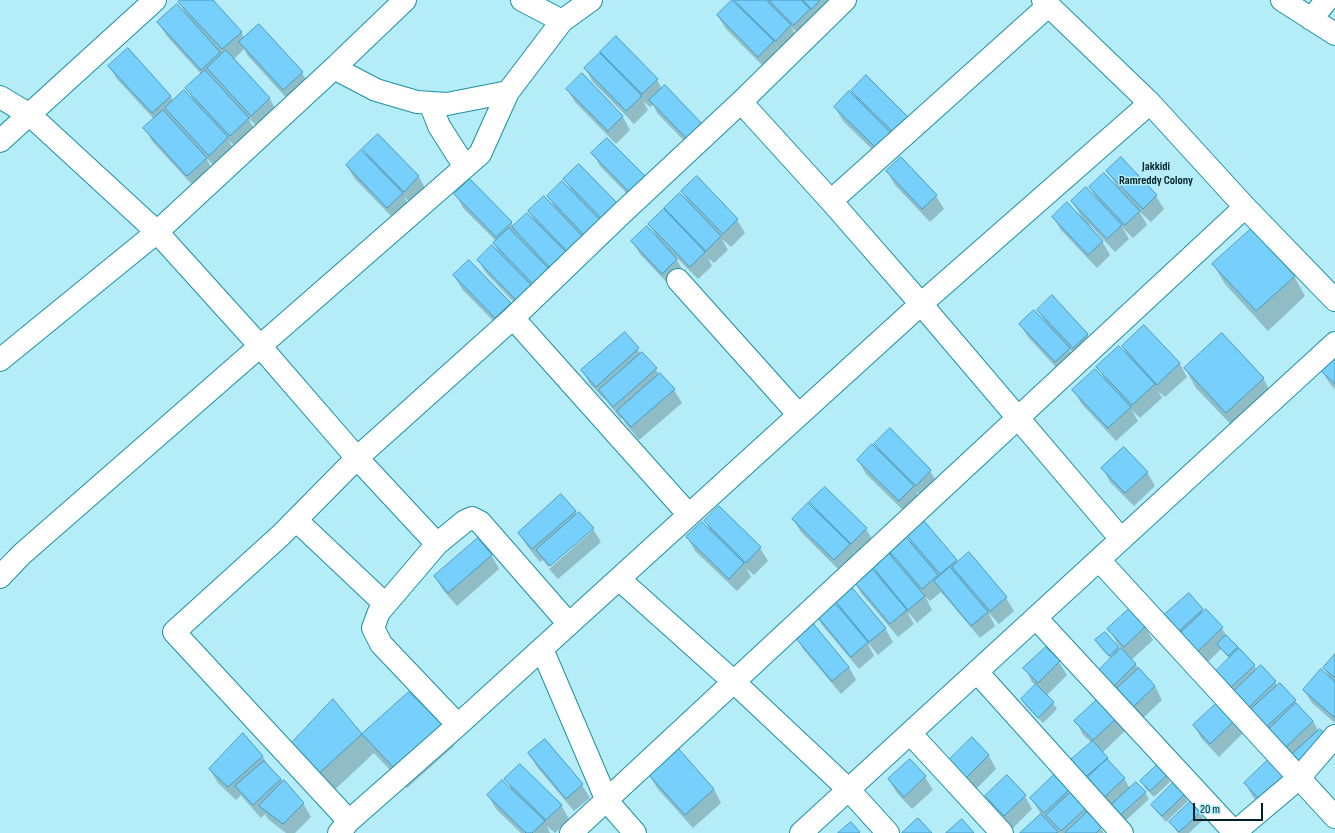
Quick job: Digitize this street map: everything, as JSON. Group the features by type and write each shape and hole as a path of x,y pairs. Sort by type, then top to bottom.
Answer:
{"street":[{"path":"0,141 155,0"},
{"path":"0,360 157,232 405,0"},
{"path":"522,0 562,21"},
{"path":"0,576 22,554 480,154 508,92 562,21 591,0"},
{"path":"844,0 741,102 620,214 513,318 357,458 281,535 174,632 344,827 921,304 1150,102"},
{"path":"1282,0 1335,34"},
{"path":"1311,19 1327,0"},
{"path":"831,201 1046,3 1150,102 1245,207 1335,300"},
{"path":"334,68 376,90 417,102 446,104 508,92"},
{"path":"0,97 30,115 157,232 260,346 357,458 437,544"},
{"path":"741,102 831,201 921,304 1122,540"},
{"path":"430,103 439,126 466,167"},
{"path":"571,833 1245,207"},
{"path":"678,280 799,415"},
{"path":"513,318 689,514"},
{"path":"801,833 1335,344"},
{"path":"458,725 381,644 373,628 379,612 385,604 437,544 465,521 472,518 480,522 569,624"},
{"path":"296,520 385,604"},
{"path":"1099,560 1335,816"},
{"path":"619,579 734,682 849,790 888,833"},
{"path":"1036,618 1235,833 1299,778 1335,736"},
{"path":"542,649 606,801 635,833"},
{"path":"977,672 1122,833"},
{"path":"910,733 1002,833"}],"building":[{"path":"180,0 213,0 242,32 222,49 178,2"},
{"path":"732,0 774,41 758,57 717,15"},
{"path":"734,0 766,0 791,25 776,41"},
{"path":"769,0 801,0 810,9 794,25"},
{"path":"803,0 820,0 812,9"},
{"path":"177,4 220,52 201,70 157,22"},
{"path":"259,24 303,72 283,90 239,42"},
{"path":"616,36 658,79 642,94 600,52"},
{"path":"128,48 171,96 152,113 108,66"},
{"path":"226,50 270,98 251,116 207,68"},
{"path":"600,53 642,96 626,111 584,68"},
{"path":"205,70 249,118 230,136 185,88"},
{"path":"582,73 623,116 608,131 566,89"},
{"path":"866,75 908,117 893,132 851,91"},
{"path":"665,85 706,128 691,143 649,100"},
{"path":"184,90 228,137 209,156 165,108"},
{"path":"849,91 891,133 876,148 834,107"},
{"path":"163,110 207,158 187,176 143,128"},
{"path":"378,134 419,176 404,192 362,149"},
{"path":"607,138 649,180 633,196 591,153"},
{"path":"361,150 403,193 387,208 346,165"},
{"path":"901,157 937,195 922,209 886,171"},
{"path":"1121,157 1157,195 1143,209 1106,171"},
{"path":"579,164 621,207 605,222 563,179"},
{"path":"1104,173 1140,211 1125,225 1089,187"},
{"path":"697,176 738,219 723,234 681,191"},
{"path":"470,179 512,222 496,237 454,194"},
{"path":"562,181 604,224 588,239 547,196"},
{"path":"1086,187 1122,225 1107,239 1071,201"},
{"path":"680,193 721,236 706,251 664,208"},
{"path":"544,196 585,239 570,254 528,211"},
{"path":"1067,202 1103,241 1088,255 1052,217"},
{"path":"664,209 705,252 690,267 648,224"},
{"path":"527,213 569,255 553,271 512,227"},
{"path":"647,226 677,259 662,274 631,241"},
{"path":"509,228 551,271 535,286 493,243"},
{"path":"1251,229 1295,276 1256,311 1212,264"},
{"path":"492,245 534,288 518,302 477,260"},
{"path":"469,260 511,303 495,318 453,275"},
{"path":"1052,295 1088,334 1073,348 1037,310"},
{"path":"1034,310 1070,348 1055,362 1019,324"},
{"path":"1144,325 1180,363 1157,385 1122,346"},
{"path":"625,332 639,348 596,387 581,370"},
{"path":"1222,333 1264,378 1226,413 1184,368"},
{"path":"1119,346 1155,384 1132,405 1096,367"},
{"path":"642,352 657,368 613,407 599,390"},
{"path":"1335,357 1335,384 1321,371"},
{"path":"1095,369 1131,407 1108,428 1072,390"},
{"path":"660,373 675,389 631,427 617,411"},
{"path":"890,428 931,470 916,486 874,444"},
{"path":"872,444 914,486 899,501 857,460"},
{"path":"1124,447 1148,472 1125,493 1101,468"},
{"path":"825,487 867,528 851,544 809,502"},
{"path":"561,494 576,511 532,549 518,533"},
{"path":"808,503 850,544 834,560 792,519"},
{"path":"719,506 761,547 746,563 704,521"},
{"path":"579,512 594,528 550,566 536,550"},
{"path":"919,515 957,560 940,574 902,530"},
{"path":"702,522 744,563 729,579 686,537"},
{"path":"900,530 938,575 922,589 883,544"},
{"path":"478,538 492,555 448,593 434,576"},
{"path":"887,551 925,596 908,610 871,565"},
{"path":"969,552 1007,597 990,611 952,567"},
{"path":"869,565 907,610 890,624 852,579"},
{"path":"950,567 988,612 971,626 934,581"},
{"path":"848,583 886,628 869,642 832,597"},
{"path":"1189,593 1203,609 1177,633 1163,616"},
{"path":"830,597 868,642 851,657 813,611"},
{"path":"1129,609 1146,626 1124,647 1107,629"},
{"path":"1206,609 1223,627 1195,654 1177,636"},
{"path":"811,621 849,667 832,681 794,636"},
{"path":"1105,632 1119,647 1109,656 1095,640"},
{"path":"1226,635 1238,647 1228,656 1217,644"},
{"path":"1046,647 1060,661 1038,683 1023,668"},
{"path":"1121,648 1136,664 1113,687 1098,671"},
{"path":"1239,648 1255,665 1229,689 1214,673"},
{"path":"1335,654 1335,678 1323,668"},
{"path":"1261,665 1276,681 1247,709 1232,693"},
{"path":"1139,668 1155,686 1131,709 1114,691"},
{"path":"1321,669 1335,682 1335,718 1303,690"},
{"path":"1280,683 1296,700 1266,727 1250,710"},
{"path":"1036,684 1054,702 1038,718 1021,699"},
{"path":"409,692 443,725 395,769 362,734"},
{"path":"1100,697 1119,716 1093,740 1074,721"},
{"path":"333,699 362,734 317,775 288,747"},
{"path":"1219,701 1236,719 1210,744 1193,725"},
{"path":"1296,703 1313,721 1285,748 1268,730"},
{"path":"1320,729 1330,739 1300,766 1290,756"},
{"path":"243,733 263,756 228,787 209,769"},
{"path":"972,737 989,755 966,778 949,760"},
{"path":"545,739 583,784 566,799 528,753"},
{"path":"1093,741 1108,758 1083,779 1068,762"},
{"path":"677,747 714,789 685,815 648,774"},
{"path":"910,759 926,776 904,797 888,779"},
{"path":"1107,759 1125,778 1100,801 1082,783"},
{"path":"1269,759 1286,777 1261,801 1244,783"},
{"path":"264,761 281,779 253,805 235,786"},
{"path":"520,764 562,805 546,820 504,779"},
{"path":"1157,765 1167,775 1150,791 1140,781"},
{"path":"1007,775 1026,795 1004,816 985,796"},
{"path":"1054,775 1069,790 1044,813 1030,798"},
{"path":"284,780 304,803 283,824 259,806"},
{"path":"502,780 545,821 532,833 526,833 487,795"},
{"path":"1136,782 1146,792 1117,818 1108,808"},
{"path":"1174,782 1185,794 1162,816 1151,805"},
{"path":"1070,793 1086,808 1061,831 1046,815"},
{"path":"1191,801 1201,812 1179,832 1169,822"},
{"path":"1087,812 1102,827 1096,833 1065,833"},
{"path":"1041,814 1058,832 1020,833"},
{"path":"918,818 932,833 902,833"},
{"path":"962,819 974,833 946,833"},
{"path":"851,822 860,832 838,833"}],"district":[{"name":"Jakkidi Ramreddy Colony","path":"1156,174"}]}
